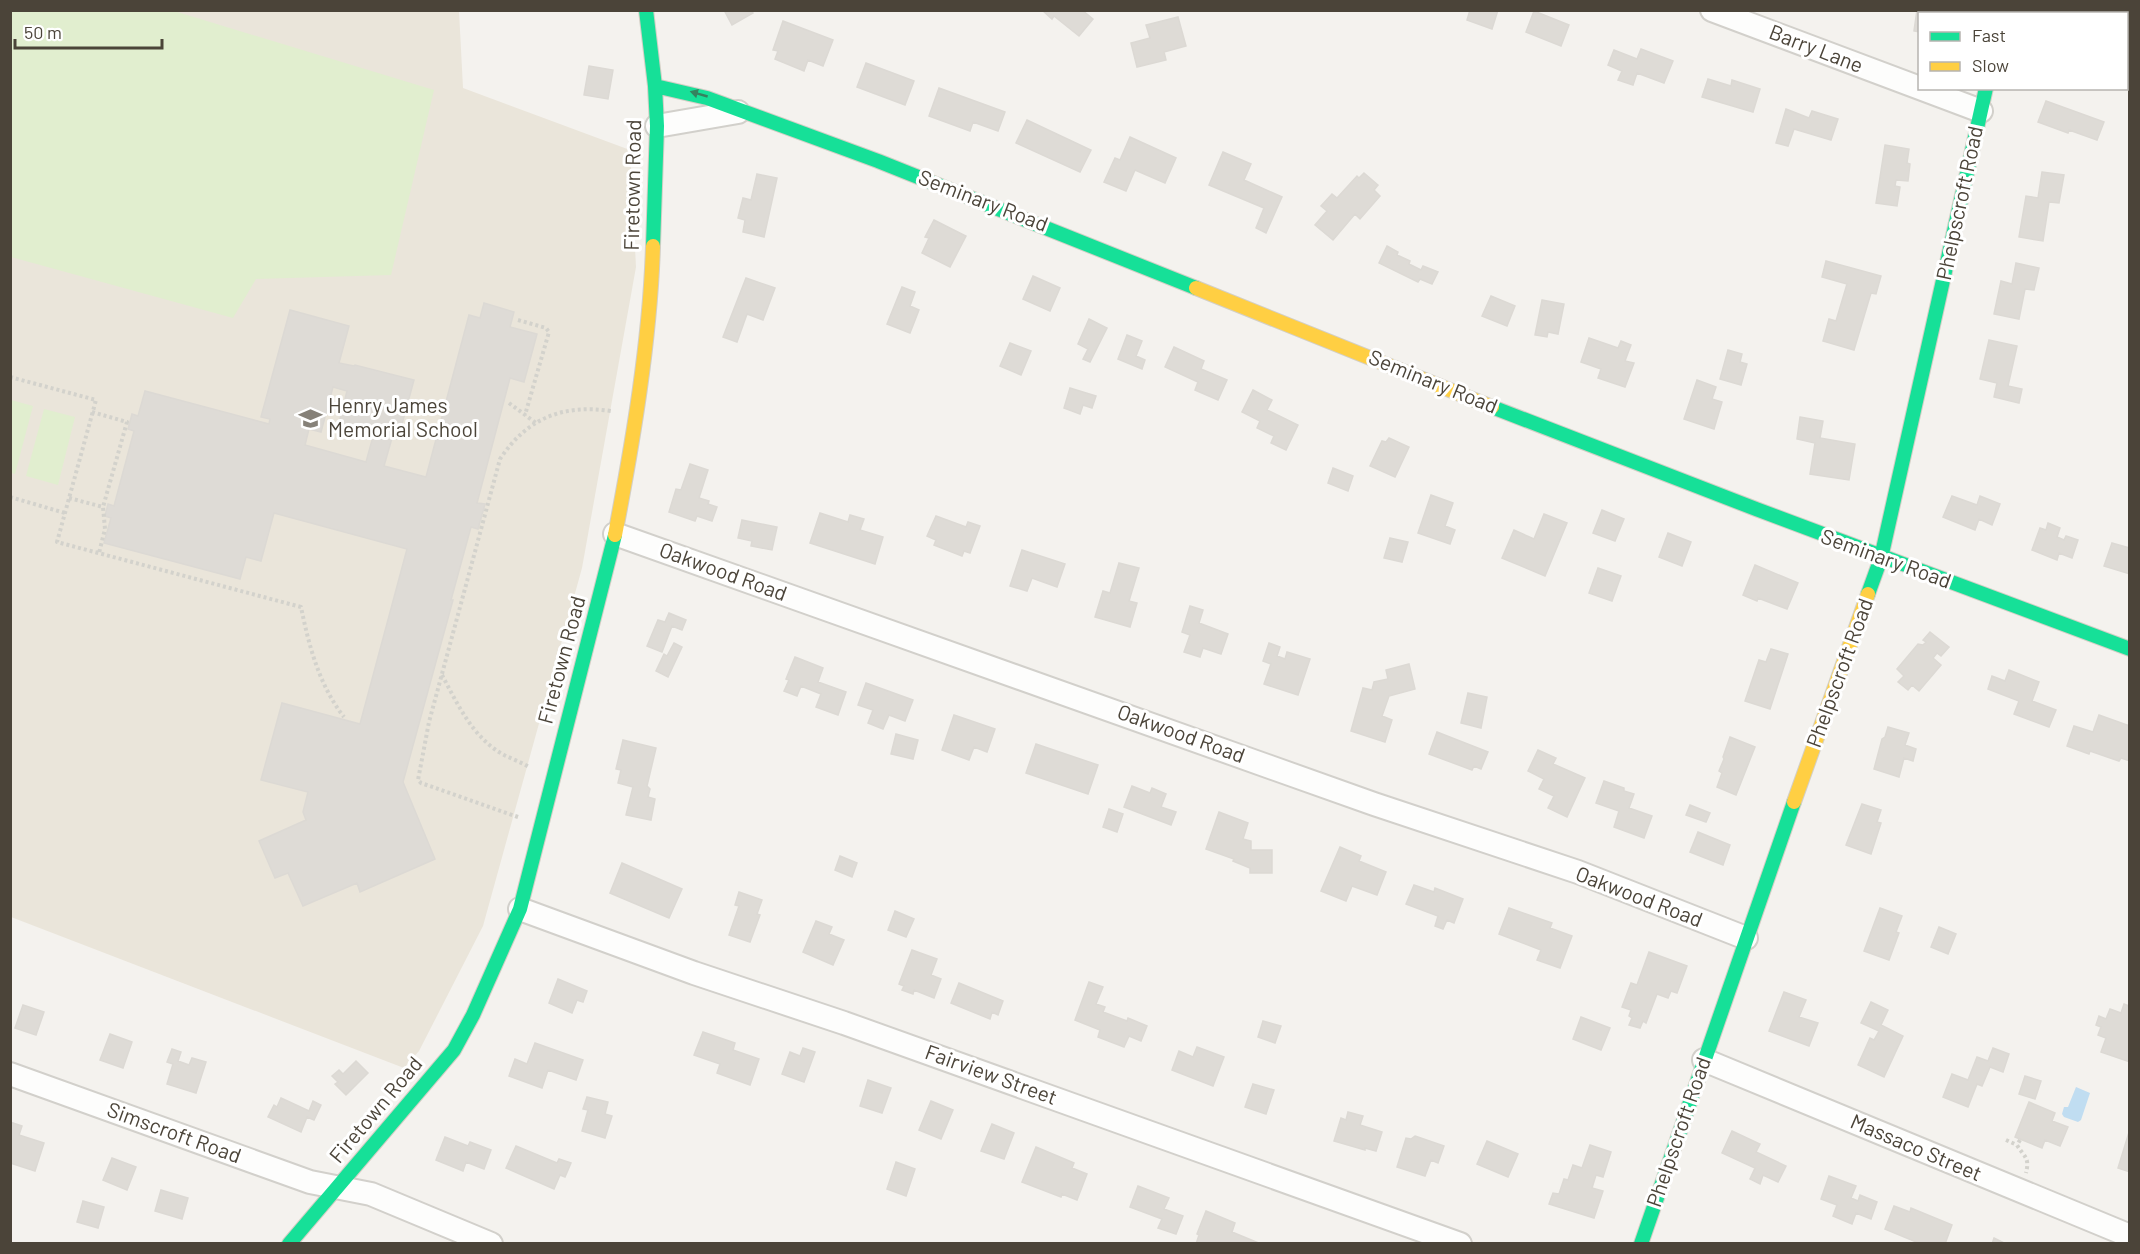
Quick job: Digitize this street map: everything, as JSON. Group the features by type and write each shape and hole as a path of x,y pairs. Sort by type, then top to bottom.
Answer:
{"street":[{"name":"Firetown Road","path":"289,1244 454,1050 520,909 615,534 634,426 652,281 657,126 646,10"},
{"name":"Barry Lane","path":"1712,10 1918,87"},
{"name":"Seminary Road","path":"655,86 681,89 714,99 739,111 859,153 1025,217 1648,469 1881,558 2130,649"},
{"name":"Barry Lane","path":"1925,90 1981,111"},
{"name":"Phelpscroft Road","path":"1641,1244 1746,938 1881,558 1986,90"},
{"name":"Seminary Road","path":"657,126 739,111"},
{"name":"Oakwood Road","path":"615,534 1374,804 1578,873 1746,938"},
{"name":"Fairview Street","path":"520,909 1460,1244"},
{"name":"Massaco Street","path":"1704,1059 2130,1236"},
{"name":"Simscroft Road","path":"10,1074 310,1182 371,1194 491,1244"}],"path":[{"path":"518,320 546,328 549,332 525,415"},
{"path":"10,377 96,400 57,542 301,607 306,631 323,683 333,703 344,717"},
{"path":"509,403 536,423"},
{"path":"525,819 418,780 429,722 501,459 521,432 561,412 578,409 618,412"},
{"path":"93,412 127,422 103,507 105,529 99,553"},
{"path":"10,497 65,513"},
{"path":"69,498 103,507"},
{"path":"442,674 459,708 475,731 504,755 531,767 537,773"},
{"path":"2006,1140 2019,1143 2026,1156 2028,1165 2020,1191"}],"shaded area":[{"name":"Henry James Memorial School","path":"10,11 459,11 463,88 630,150 636,267 582,568 483,926 419,1051 404,1068 11,917"}],"green space":[{"path":"10,11 174,11 434,90 391,275 256,279 233,318 11,257"},
{"path":"11,400 33,406 15,474 11,473"},
{"path":"44,409 75,417 58,485 26,476"}],"water":[{"path":"2076,1087 2090,1093 2081,1120 2078,1122 2062,1114 2064,1107 2068,1107"}],"building":[{"path":"724,10 751,10 753,13 732,25"},
{"path":"1042,10 1082,10 1093,19 1079,36 1054,16 1052,19"},
{"path":"1470,10 1498,10 1492,29 1467,20"},
{"path":"1917,10 1945,10 1944,12 1918,12 1918,32 1914,31"},
{"path":"1534,11 1569,25 1561,46 1526,32"},
{"path":"1178,17 1186,46 1164,52 1166,60 1137,67 1131,43 1150,38 1146,25"},
{"path":"783,21 833,40 823,66 808,60 804,71 775,59 778,51 773,50"},
{"path":"1641,49 1673,61 1664,83 1637,73 1633,85 1618,80 1622,71 1608,65 1614,50 1637,59"},
{"path":"866,63 914,81 905,105 857,87"},
{"path":"589,66 613,70 608,99 584,95"},
{"path":"1708,79 1731,86 1732,80 1760,89 1753,112 1702,97"},
{"path":"939,88 1005,112 998,131 973,122 970,131 929,116"},
{"path":"2046,101 2104,122 2097,140 2038,122"},
{"path":"1786,109 1809,118 1812,111 1838,119 1831,140 1794,129 1788,146 1776,143"},
{"path":"1027,120 1091,150 1080,172 1016,143"},
{"path":"1130,137 1176,158 1165,183 1135,170 1126,191 1104,182 1115,158 1120,160"},
{"path":"1885,145 1909,149 1908,181 1896,180 1895,186 1900,187 1897,206 1876,203"},
{"path":"1223,152 1251,164 1244,180 1282,197 1266,233 1256,228 1264,208 1209,185"},
{"path":"2042,172 2064,175 2059,203 2049,202 2043,241 2019,237 2026,196 2038,198"},
{"path":"1364,173 1378,185 1374,190 1380,196 1360,219 1355,214 1333,240 1315,225 1327,211 1321,206 1332,194 1337,198 1357,176 1359,178"},
{"path":"757,174 777,178 764,237 743,232 745,220 738,218 743,198 751,200"},
{"path":"934,220 966,236 950,267 922,253 929,238 925,237"},
{"path":"1387,246 1398,252 1397,255 1410,261 1409,264 1421,270 1423,266 1438,272 1432,284 1420,279 1418,282 1379,263"},
{"path":"1826,261 1881,276 1876,294 1871,293 1854,350 1823,341 1829,319 1836,321 1847,284 1822,277"},
{"path":"2016,263 2039,268 2034,290 2025,289 2019,319 1994,314 2001,281 2012,284"},
{"path":"1033,276 1060,288 1050,311 1023,299"},
{"path":"746,278 775,288 763,320 747,314 737,342 723,337"},
{"path":"902,287 915,292 910,306 919,310 910,333 887,324"},
{"path":"1491,296 1515,306 1507,326 1482,316"},
{"path":"1542,300 1564,304 1558,334 1548,332 1547,337 1535,335"},
{"path":"484,303 514,312 510,327 537,334 524,382 510,378 477,503 485,504 478,529 471,527 403,782 435,859 360,892 357,883 303,906 288,873 275,878 259,841 306,820 303,812 308,792 261,780 282,703 360,724 407,549 274,513 261,561 246,557 240,579 104,543 111,518 105,516 108,504 114,506 134,431 128,429 132,414 138,416 145,391 269,424 270,419 261,417 290,310 349,326 339,363 414,380 398,439 392,438 384,466 426,477 469,315 480,318","holes":["333,387 347,391 339,423 374,433 366,462 305,445 309,429 321,432"]},
{"path":"1089,319 1107,328 1090,362 1083,359 1088,349 1078,344"},
{"path":"1127,335 1142,341 1136,356 1145,360 1142,369 1118,359"},
{"path":"1589,338 1618,348 1621,341 1631,345 1625,361 1634,363 1625,387 1598,378 1601,369 1581,362"},
{"path":"1989,340 2017,346 2008,386 2022,389 2019,403 1994,397 1997,383 1980,379"},
{"path":"1010,343 1031,351 1021,375 1000,366"},
{"path":"1174,347 1204,361 1201,369 1227,380 1218,400 1195,390 1198,382 1165,367"},
{"path":"1728,350 1742,354 1740,362 1747,364 1741,385 1720,379"},
{"path":"1697,380 1716,387 1712,399 1722,402 1714,429 1684,419"},
{"path":"1070,388 1096,396 1092,408 1083,405 1080,414 1064,408"},
{"path":"1253,390 1272,400 1267,410 1298,425 1286,450 1271,443 1274,436 1257,428 1260,421 1242,412"},
{"path":"1800,417 1823,421 1820,438 1855,444 1849,480 1810,474 1815,443 1797,439"},
{"path":"1389,438 1409,447 1395,477 1370,466 1382,441 1386,442"},
{"path":"690,464 708,470 699,498 717,507 712,521 697,516 695,521 669,512 676,489 681,490"},
{"path":"1333,468 1353,476 1348,491 1328,483"},
{"path":"1431,495 1453,503 1445,526 1455,530 1450,544 1418,533"},
{"path":"1952,496 1977,505 1980,496 2000,504 1992,525 1979,519 1975,530 1943,517"},
{"path":"1602,510 1624,519 1615,541 1593,533"},
{"path":"820,513 848,522 850,515 864,519 860,530 883,537 875,564 810,543"},
{"path":"1544,514 1567,523 1545,576 1502,558 1514,530 1534,539"},
{"path":"936,516 966,527 968,522 980,526 970,553 964,551 962,556 934,545 936,540 927,536"},
{"path":"742,520 777,527 772,550 751,546 752,541 738,538"},
{"path":"2048,523 2060,528 2057,537 2064,540 2066,536 2078,540 2072,558 2059,553 2057,560 2032,550 2040,528 2046,530"},
{"path":"1668,533 1691,542 1682,566 1659,557"},
{"path":"1390,538 1408,542 1402,562 1384,558"},
{"path":"2112,543 2130,548 2130,574 2104,566"},
{"path":"1022,550 1065,564 1057,587 1032,578 1027,591 1010,586"},
{"path":"1119,563 1139,568 1129,601 1137,603 1130,627 1095,617 1103,591 1110,593"},
{"path":"1755,565 1798,583 1787,609 1743,595"},
{"path":"1598,568 1621,576 1612,601 1589,593"},
{"path":"1190,606 1203,610 1199,623 1228,634 1221,654 1203,648 1200,657 1184,652 1190,635 1182,632"},
{"path":"669,613 686,620 682,630 672,626 662,652 647,646 658,620 665,622"},
{"path":"1930,632 1949,647 1941,656 1937,653 1933,658 1941,665 1919,691 1912,685 1908,690 1898,682 1904,676 1897,669 1918,644 1923,645 1926,642 1923,640"},
{"path":"674,643 682,647 668,677 656,671 664,654 667,656"},
{"path":"1269,643 1280,647 1277,656 1285,659 1287,652 1310,659 1298,695 1264,684 1271,664 1263,661"},
{"path":"1771,649 1788,654 1770,709 1745,701 1759,660 1766,662"},
{"path":"795,657 823,668 818,682 846,692 838,715 816,707 821,694 801,686 797,696 784,691"},
{"path":"1409,664 1415,689 1389,696 1382,716 1392,720 1385,742 1351,731 1363,688 1372,690 1374,682 1388,679 1386,670"},
{"path":"2009,670 2039,682 2032,701 2056,710 2049,727 2014,714 2019,701 1988,689 1992,676 2005,681"},
{"path":"866,683 913,700 905,721 889,715 883,729 868,723 873,710 858,705"},
{"path":"1468,693 1487,697 1481,728 1461,723"},
{"path":"954,715 995,729 987,752 974,747 969,760 942,750"},
{"path":"2099,715 2130,726 2130,761 2121,758 2119,761 2090,751 2089,754 2067,746 2074,726 2093,732"},
{"path":"1888,727 1909,733 1905,745 1916,749 1913,761 1904,758 1899,777 1874,769 1882,739"},
{"path":"1437,732 1488,752 1481,769 1474,766 1472,770 1429,754"},
{"path":"896,734 918,740 913,759 891,754"},
{"path":"1730,737 1755,747 1736,795 1717,787 1722,773 1719,771"},
{"path":"623,740 656,748 647,786 650,789 648,797 655,799 651,820 626,815 633,787 618,783 621,770 616,769"},
{"path":"1036,744 1098,765 1088,794 1026,773"},
{"path":"1538,750 1556,758 1553,764 1585,778 1567,817 1548,808 1554,796 1539,789 1544,779 1528,771"},
{"path":"1604,781 1634,794 1629,808 1652,816 1644,838 1614,827 1619,811 1596,803"},
{"path":"1132,786 1150,793 1152,788 1166,794 1161,807 1176,812 1171,825 1124,807"},
{"path":"1862,804 1881,810 1877,822 1881,823 1871,854 1846,845"},
{"path":"1690,805 1710,813 1706,822 1686,815"},
{"path":"1109,809 1123,814 1117,832 1103,827"},
{"path":"1219,812 1248,823 1243,839 1251,841 1251,850 1272,850 1272,873 1250,873 1250,868 1233,861 1234,859 1206,849"},
{"path":"1698,832 1730,845 1723,865 1690,852"},
{"path":"1340,847 1361,856 1359,861 1386,872 1377,895 1352,886 1346,901 1321,891"},
{"path":"840,856 857,863 852,877 835,870"},
{"path":"622,863 682,889 669,918 610,893"},
{"path":"1414,885 1434,892 1435,888 1463,899 1454,923 1447,920 1443,929 1435,926 1438,916 1406,904"},
{"path":"739,892 762,900 757,914 760,915 750,942 729,935 739,906 735,905"},
{"path":"1509,908 1552,923 1550,928 1572,936 1560,968 1537,960 1541,950 1499,934"},
{"path":"1880,908 1902,916 1896,932 1899,933 1889,960 1864,951"},
{"path":"895,911 914,919 906,937 888,930"},
{"path":"816,921 832,927 829,934 844,940 833,965 803,952"},
{"path":"1939,927 1956,934 1948,954 1931,947"},
{"path":"912,950 937,959 931,975 941,979 934,998 914,990 913,994 902,990 904,986 899,984"},
{"path":"1649,952 1687,966 1677,993 1671,991 1668,998 1657,994 1646,1023 1643,1021 1640,1028 1629,1025 1632,1018 1629,1016 1631,1010 1622,1007 1631,983 1637,985"},
{"path":"558,979 587,991 583,1002 577,1000 572,1013 549,1003"},
{"path":"1089,982 1103,987 1096,1004 1105,1007 1103,1012 1127,1021 1128,1018 1147,1026 1141,1041 1129,1036 1124,1047 1098,1037 1100,1030 1075,1020"},
{"path":"959,983 1003,1001 998,1015 992,1012 990,1019 951,1003"},
{"path":"1784,992 1806,1000 1799,1017 1818,1023 1809,1046 1769,1031"},
{"path":"1871,1002 1888,1010 1881,1025 1903,1036 1884,1077 1858,1065 1870,1038 1874,1040 1879,1031 1861,1023"},
{"path":"2124,1004 2129,1006 2130,1004 2130,1062 2101,1052 2106,1038 2098,1035 2101,1027 2096,1025 2099,1016 2106,1019 2110,1009 2121,1013"},
{"path":"23,1005 44,1012 36,1035 15,1028"},
{"path":"1581,1017 1610,1028 1601,1050 1573,1039"},
{"path":"1263,1021 1281,1026 1275,1043 1258,1037"},
{"path":"703,1032 735,1043 733,1050 759,1059 750,1085 717,1073 720,1064 694,1055"},
{"path":"110,1034 132,1042 123,1068 100,1060"},
{"path":"535,1043 583,1060 576,1080 548,1070 542,1088 509,1076 515,1059 527,1064"},
{"path":"1197,1047 1224,1057 1213,1086 1172,1070 1179,1051 1193,1057"},
{"path":"803,1048 815,1052 804,1082 782,1074 790,1052 800,1056"},
{"path":"1993,1048 2009,1054 2003,1072 1990,1067 1982,1086 1977,1084 1968,1107 1943,1097 1952,1074 1968,1080 1977,1057 1988,1061"},
{"path":"172,1049 181,1052 178,1061 189,1065 192,1058 206,1062 196,1093 167,1084 173,1064 167,1062"},
{"path":"356,1061 368,1073 346,1095 335,1084 338,1082 332,1076 339,1070 343,1074"},
{"path":"2025,1076 2041,1081 2035,1099 2019,1094"},
{"path":"868,1080 891,1088 882,1113 860,1106"},
{"path":"1253,1084 1274,1090 1266,1114 1245,1107"},
{"path":"587,1097 608,1102 605,1114 612,1116 605,1138 582,1131 588,1110 583,1109"},
{"path":"281,1098 309,1111 313,1101 321,1105 314,1120 307,1117 301,1132 268,1117 274,1105 277,1107"},
{"path":"931,1101 953,1110 941,1139 919,1130"},
{"path":"2029,1102 2055,1113 2052,1121 2068,1127 2060,1146 2045,1140 2042,1148 2015,1137"},
{"path":"1348,1112 1363,1116 1360,1125 1382,1132 1376,1151 1334,1141 1341,1118 1346,1120"},
{"path":"10,1122 22,1126 19,1135 44,1143 35,1171 10,1163"},
{"path":"992,1124 1014,1133 1004,1159 981,1151"},
{"path":"2130,1129 2130,1172 2118,1168"},
{"path":"1732,1131 1760,1144 1756,1152 1786,1166 1778,1182 1763,1175 1760,1184 1750,1179 1755,1168 1722,1153"},
{"path":"1415,1136 1444,1146 1438,1163 1431,1160 1425,1176 1397,1167 1406,1138 1411,1139"},
{"path":"445,1137 468,1146 470,1142 491,1150 484,1169 466,1162 463,1171 436,1160"},
{"path":"1487,1141 1518,1154 1508,1177 1477,1164"},
{"path":"1590,1145 1611,1152 1603,1177 1596,1175 1592,1188 1603,1191 1594,1218 1549,1204 1553,1193 1559,1194 1564,1179 1568,1180 1573,1165 1582,1168"},
{"path":"516,1146 557,1163 559,1159 571,1163 565,1177 560,1175 554,1189 506,1168"},
{"path":"1036,1147 1074,1163 1072,1168 1087,1174 1077,1200 1062,1194 1061,1197 1022,1182"},
{"path":"112,1158 136,1167 127,1190 103,1180"},
{"path":"896,1162 915,1169 906,1196 887,1189"},
{"path":"1829,1176 1856,1186 1851,1198 1858,1201 1860,1195 1877,1202 1871,1219 1856,1213 1852,1224 1833,1216 1837,1205 1821,1199"},
{"path":"1138,1186 1169,1198 1164,1209 1183,1216 1176,1234 1158,1228 1162,1219 1130,1207"},
{"path":"161,1190 188,1198 182,1219 155,1211"},
{"path":"83,1201 104,1207 98,1228 77,1222"},
{"path":"1894,1206 1910,1212 1911,1208 1952,1225 1945,1244 1921,1244 1885,1229"},
{"path":"1206,1211 1235,1223 1232,1232 1261,1244 1196,1244 1199,1235 1197,1234"},
{"path":"1994,1238 2006,1244 1992,1244"}],"traffic: fast":[{"path":"646,10 657,126 653,246"},
{"path":"655,86 707,98 878,161 1196,288"},
{"path":"1868,594 1881,558 1986,90"},
{"path":"1492,407 2130,649"},
{"path":"289,1244 454,1050 473,1015 520,909 615,535"},
{"path":"1641,1244 1794,802"}],"traffic: slow":[{"path":"615,535 640,391 653,246"},
{"path":"1196,288 1492,407"},
{"path":"1794,802 1868,594"}],"place":[{"name":"Henry James Memorial School","path":"310,418"}]}
